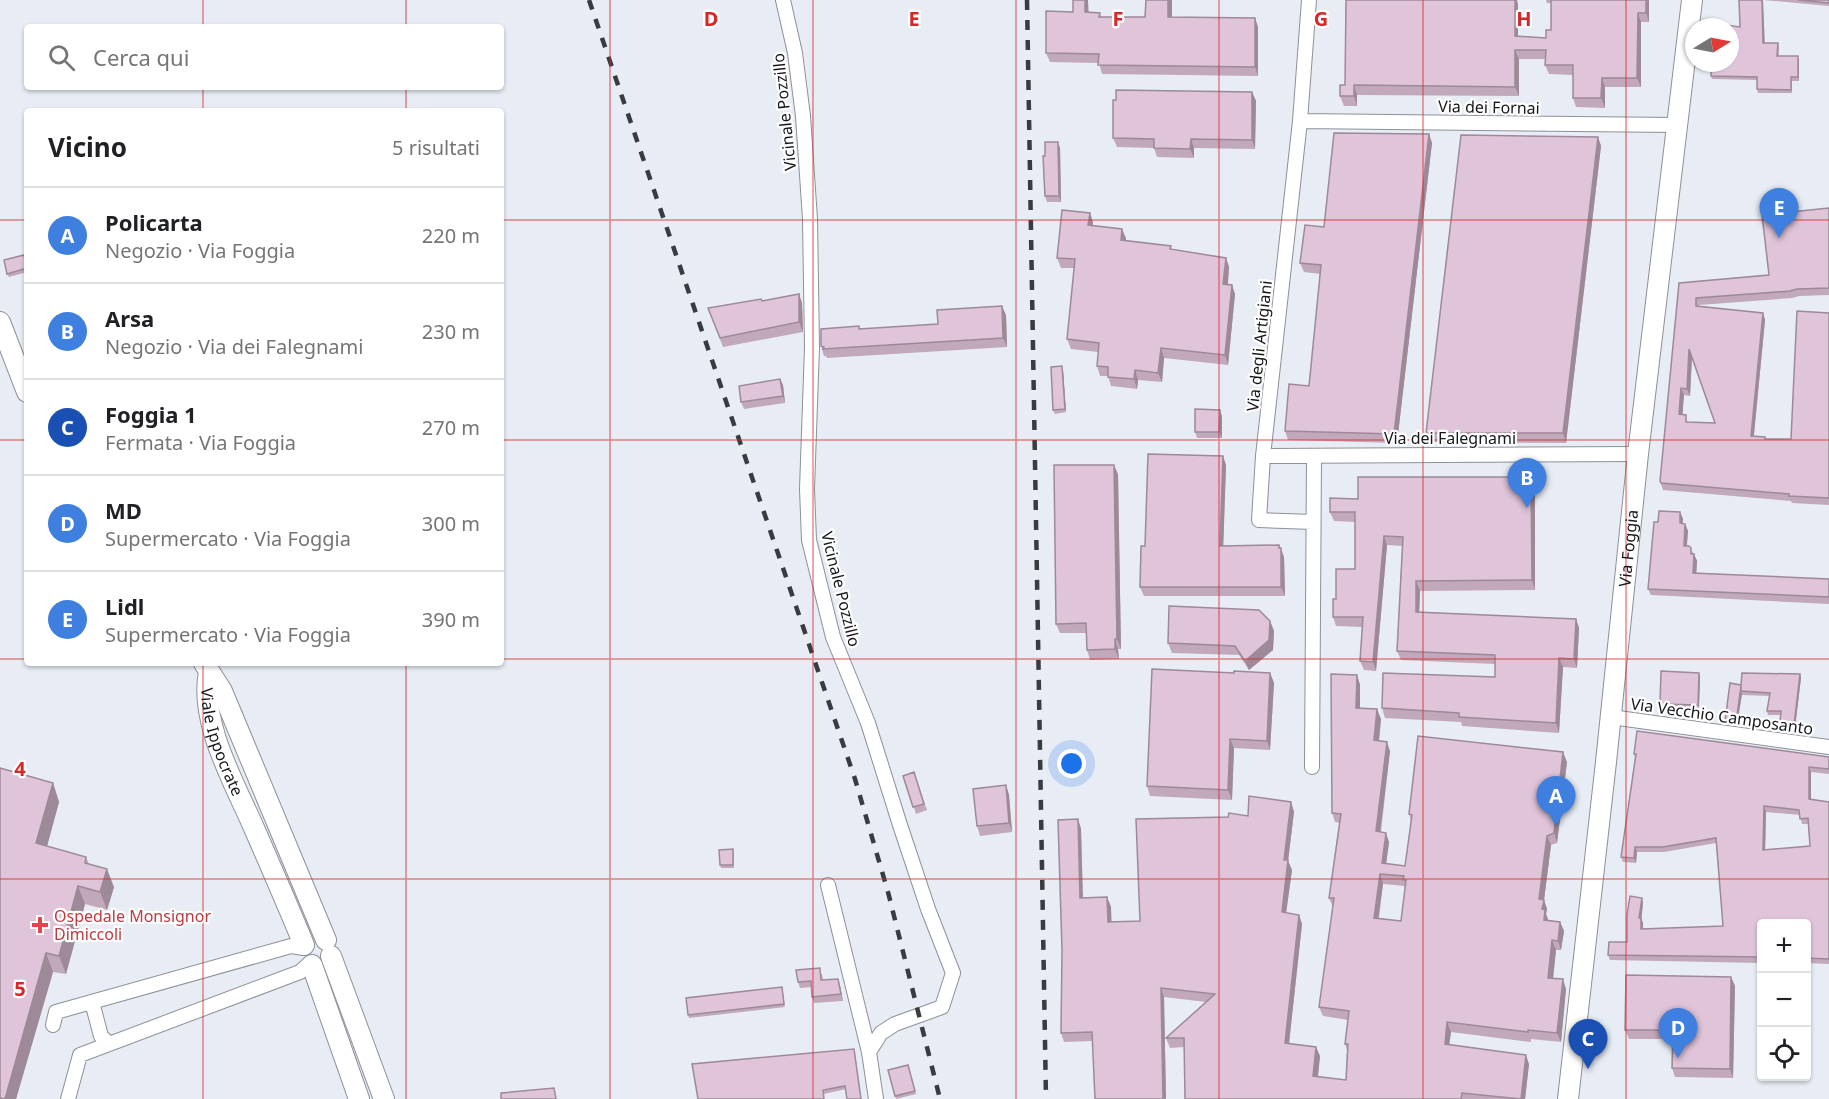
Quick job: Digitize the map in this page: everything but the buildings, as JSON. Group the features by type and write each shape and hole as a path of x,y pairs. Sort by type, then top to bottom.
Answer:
{"main road":[{"name":"Via Foggia","path":"1568,1099 1638,454 1692,0"},
{"path":"0,322 24,384"},
{"name":"Viale Ippocrate","path":"207,668 219,685 234,719 329,948 384,1099"},
{"name":"Viale Ippocrate","path":"207,668 207,698 216,740 308,955 359,1099"},
{"path":"308,955 322,965 329,960 329,948"}],"street":[{"name":"Vicinale Pozzillo","path":"783,0 795,53 803,116 810,219 813,347 807,489 810,540 833,637 868,723 928,909 953,974 942,1007 895,1024 881,1033 869,1052"},
{"name":"Via degli Artigiani","path":"1309,0 1300,121 1263,456 1259,520 1313,522"},
{"name":"Via dei Fornai","path":"1300,121 1677,125"},
{"name":"Via dei Falegnami","path":"1263,456 1638,454"},
{"path":"1311,767 1314,456"},
{"name":"Via Vecchio Camposanto","path":"1611,717 1829,747"},
{"path":"828,885 869,1052 876,1099"},
{"path":"53,1025 56,1012 291,946 308,955 300,972 80,1055 68,1099"},
{"path":"92,1002 101,1036 109,1044"}],"railway":[{"path":"589,0 855,779 888,892 940,1099"},
{"path":"1027,0 1046,1099"}],"place":[{"name":"Lidl","path":"1779,238"},
{"name":"Arsa","path":"1527,508"},
{"name":"Policarta","path":"1556,826"},
{"name":"Ospedale Monsignor Dimiccoli","path":"40,925"},
{"name":"MD","path":"1678,1058"},
{"name":"Foggia 1","path":"1588,1069"}]}
